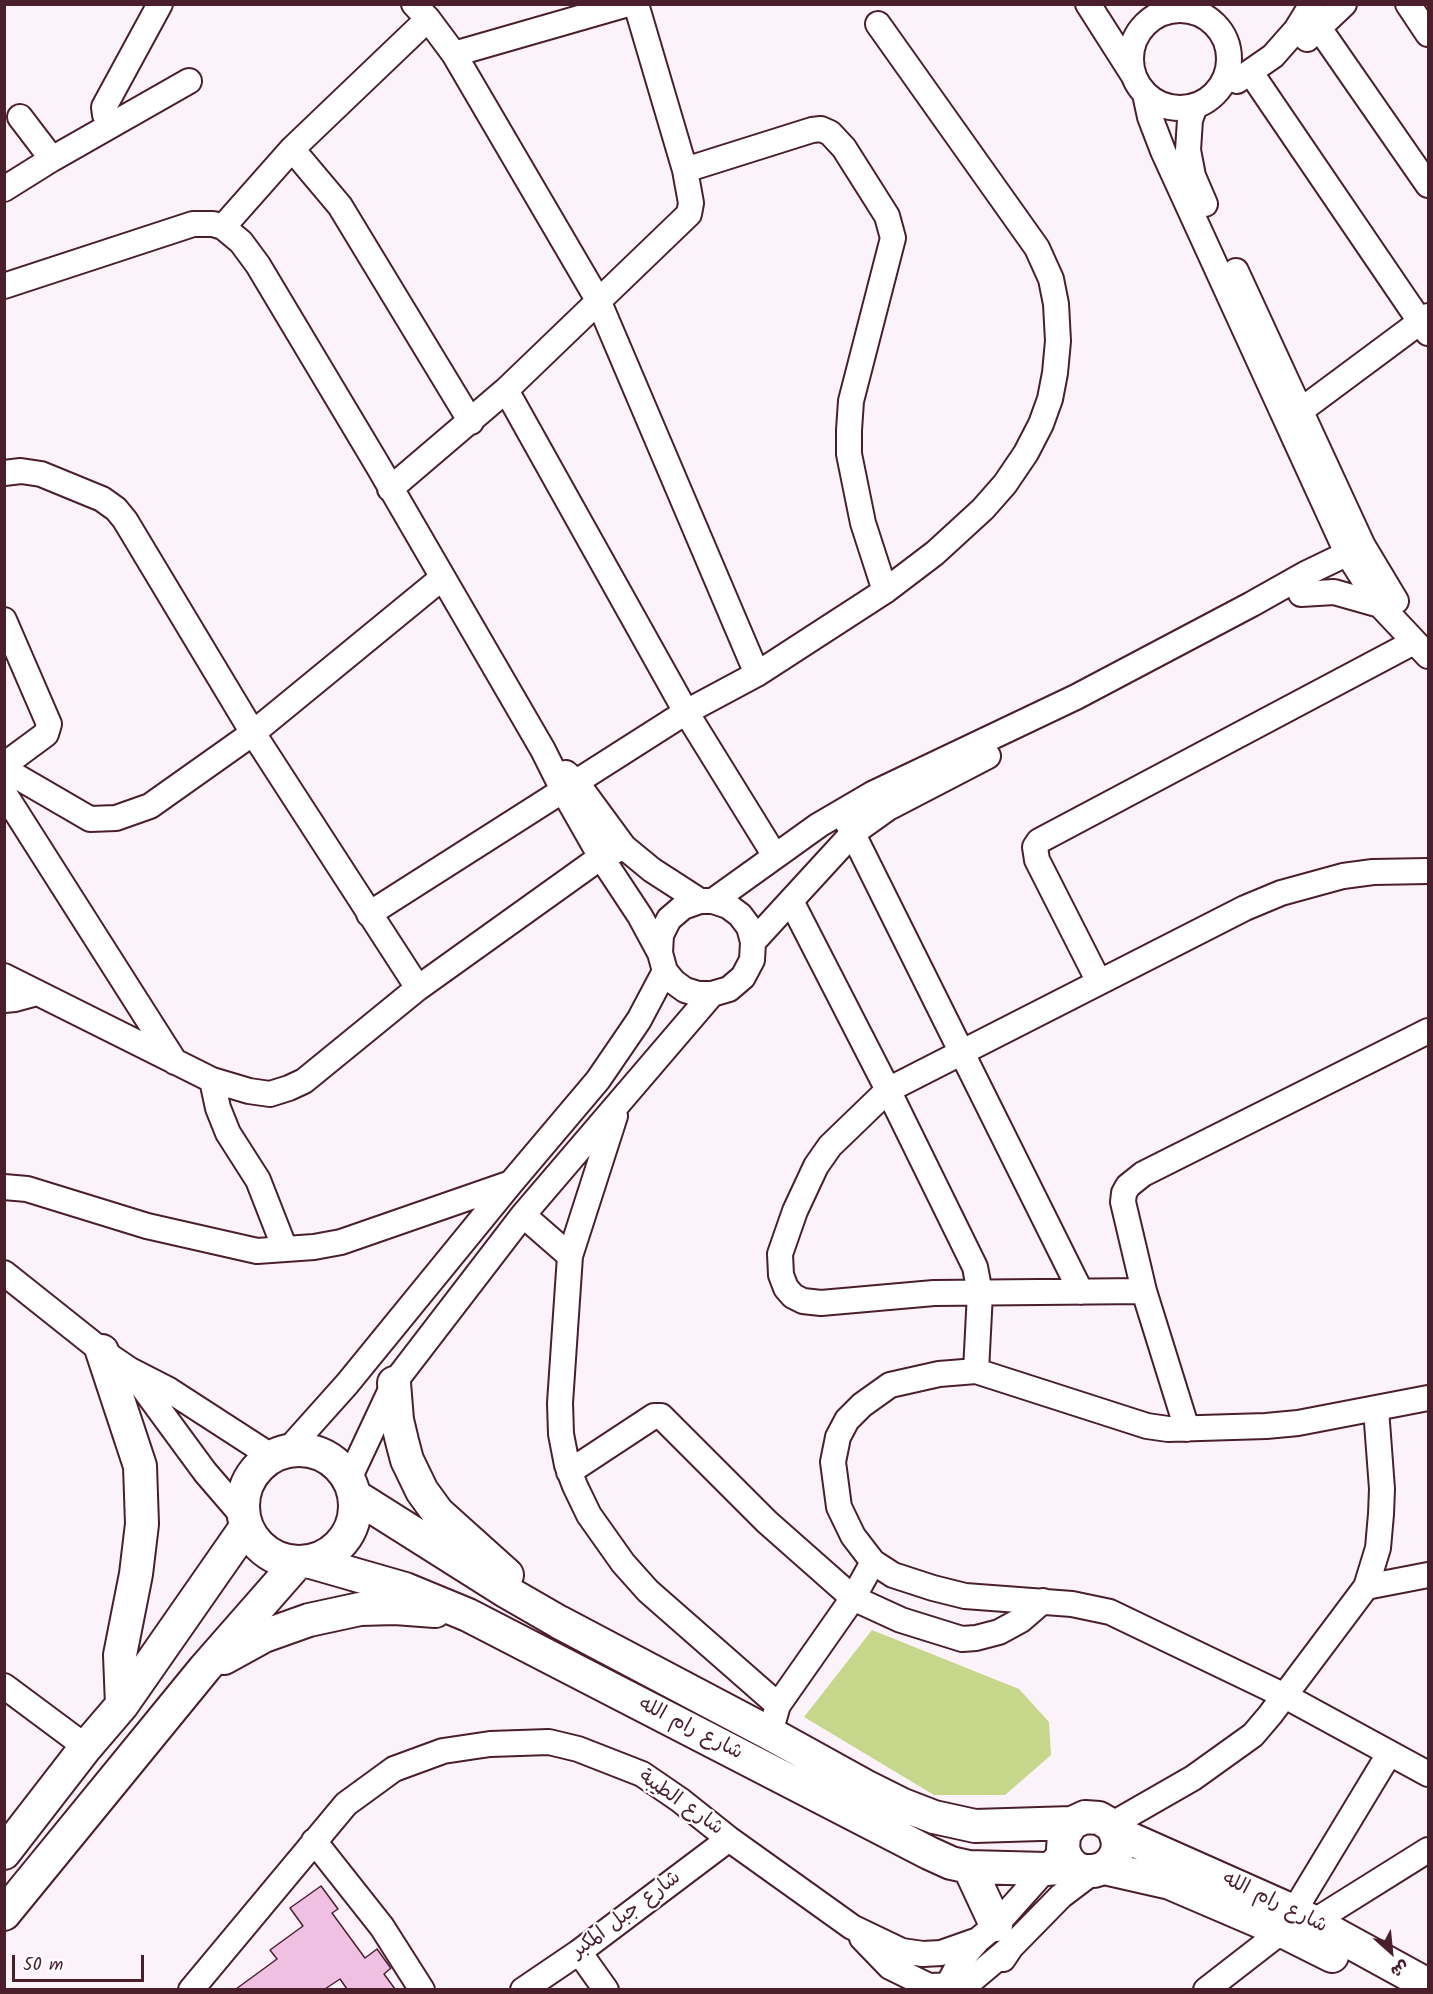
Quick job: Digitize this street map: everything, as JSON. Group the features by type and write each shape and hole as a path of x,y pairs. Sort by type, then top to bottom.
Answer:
{"main road":[{"path":"102,1352 140,1466 142,1524 136,1574 120,1655 122,1706"},
{"path":"394,1383 397,1420 402,1441 422,1491 438,1513 559,1622"},
{"path":"4,1914 205,1668 304,1563 330,1551 344,1539 355,1512 352,1487 339,1467 326,1457 310,1451 279,1453 255,1471 248,1484 243,1499 244,1521 256,1541 268,1552 281,1560 304,1563"},
{"name":"شارع رام الله","path":"352,1487 507,1592 559,1622 774,1719 865,1786 934,1817 975,1826 1076,1858 1170,1883 1297,1922 1398,1989"},
{"path":"4,1853 86,1747 122,1706 244,1521"},
{"name":"شارع رام الله","path":"304,1563 405,1588 468,1615 951,1863 969,1867 1076,1858"},
{"path":"205,1668 264,1636 309,1620 339,1613 360,1609 395,1608 468,1615"},
{"name":"شارع رام الله","path":"1076,1858 1085,1817 1099,1818 1113,1829 1428,1985"},
{"path":"1076,1858 1112,1861 1117,1852 1118,1842 1113,1829"},
{"path":"969,1867 995,1937"}],"street":[{"path":"112,124 105,115 104,107 160,4"},
{"path":"454,54 628,4"},
{"path":"390,489 506,390 689,214 691,203 685,170 636,4"},
{"path":"1088,4 1139,84 1163,106 1184,108 1205,100 1251,73 1273,56 1296,30 1312,4"},
{"path":"1273,56 1292,49 1344,4"},
{"path":"1408,4 1428,34"},
{"path":"1424,646 1380,605 1359,557 1293,417 1163,151 1131,63 1134,40 1148,22 1180,8 1212,22 1220,30 1229,52 1227,75 1205,100 1188,135 1188,156 1193,176 1293,417 1334,525 1359,557 1399,607 1424,646"},
{"path":"223,228 292,149 421,12 454,54 598,300 757,674"},
{"path":"369,914 686,712 757,674 885,591 935,553 983,509 1005,484 1026,453 1041,424 1050,399 1055,373 1058,341 1056,304 1051,279 1037,248 879,24"},
{"path":"1319,28 1428,185"},
{"path":"1251,73 1426,324 1293,417"},
{"path":"4,189 189,81"},
{"path":"20,117 52,159"},
{"path":"685,170 793,135 821,129 830,133 844,148 887,216 893,238 851,401 849,430 849,454 863,523 885,591"},
{"path":"292,149 340,206 471,422"},
{"path":"4,286 193,224 213,224 223,228 241,242 258,265 543,750 570,787 624,847 652,870 707,901 728,906 740,915 749,927 753,942 752,960 743,977 729,989 712,994 698,994 685,990 674,982 640,916 601,857 570,787"},
{"path":"506,390 686,712 776,856"},
{"path":"4,473 21,471 41,474 102,499 116,509 138,541 253,733 418,988"},
{"path":"1304,583 1323,555 1334,525"},
{"path":"753,942 791,901 847,822 872,794 1076,697 1252,604 1359,557"},
{"path":"4,620 50,724 46,734 4,767 90,819 116,818 150,806 253,733 442,578"},
{"path":"1304,583 1380,605"},
{"path":"1099,982 1037,860 1035,847 1039,841 1424,646"},
{"path":"4,793 176,1062"},
{"path":"4,1273 102,1352 279,1453 347,1384 598,1080 639,1020 662,962 661,935 669,919 683,907 707,901 776,856 847,822"},
{"path":"847,822 1081,1292"},
{"path":"4,976 212,1080 249,1091 270,1094 290,1088 304,1080 418,988 601,857 624,847"},
{"path":"1144,1291 899,1295 821,1303 803,1302 786,1288 781,1275 780,1254 795,1211 816,1166 830,1146 888,1090 1245,908 1281,893 1343,876 1373,872 1428,871"},
{"path":"791,901 975,1267 980,1293 976,1371"},
{"path":"4,999 15,999 37,993"},
{"path":"352,1487 394,1383 523,1215 712,994"},
{"path":"1187,1429 1144,1291 1123,1202 1124,1193 1135,1178 1428,1031"},
{"path":"212,1080 218,1108 228,1133 258,1180 285,1249"},
{"path":"619,1104 570,1256 560,1403 561,1434 569,1472 589,1515 622,1563 774,1719 853,1598 873,1562"},
{"path":"4,1186 27,1189 147,1226 257,1251 341,1242 511,1183"},
{"path":"523,1215 570,1256"},
{"path":"130,1370 244,1521"},
{"path":"1428,1398 1298,1423 1187,1429 1147,1426 976,1371 939,1374 890,1385 862,1405 847,1420 838,1437 833,1462 839,1507 853,1536 873,1562 893,1575 965,1596 1072,1604 1110,1612 1285,1696 1428,1774"},
{"path":"1113,1829 1193,1778 1253,1735 1366,1587 1378,1548 1381,1514 1382,1490 1376,1409"},
{"path":"569,1472 654,1416 662,1416 767,1522 853,1598 901,1620 962,1639 999,1632 1021,1620 1043,1601"},
{"path":"1366,1587 1428,1575"},
{"path":"4,1686 86,1747"},
{"name":"شارع الطيبة","path":"191,1989 346,1804 394,1769 443,1751 490,1744 549,1742 578,1749 642,1774 852,1927 902,1951 923,1954 941,1953 995,1937"},
{"path":"1297,1922 1389,1754"},
{"name":"شارع جبل المكبر","path":"523,1989 579,1952 729,1839"},
{"path":"314,1841 382,1928 422,1989"},
{"path":"1206,1989 1297,1922 1428,1850"},
{"path":"985,1989 995,1937 1076,1858"},
{"path":"946,1988 963,1957 1061,1896 1076,1858"},
{"name":"شارع الطيبة","path":"852,1927 890,1967 929,1986 946,1988 973,1979 995,1937"},
{"path":"579,1952 606,1989"}],"green space":[{"path":"872,1630 1019,1689 1049,1722 1051,1755 1005,1795 934,1795 804,1717"}],"building":[{"path":"321,1886 338,1909 332,1913 365,1958 377,1949 391,1968 384,1974 395,1989 347,1989 340,1979 325,1989 236,1989 277,1959 270,1950 303,1926 290,1908"}]}
